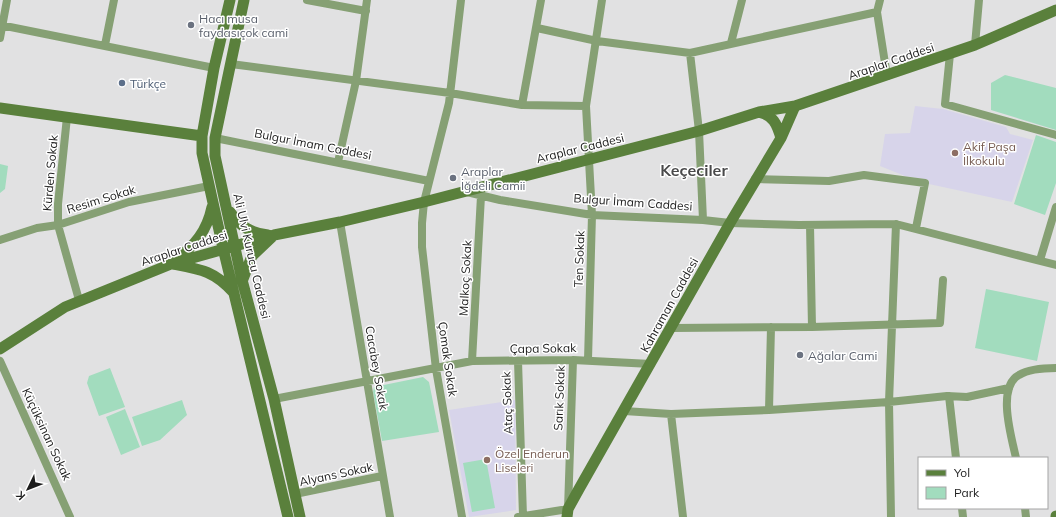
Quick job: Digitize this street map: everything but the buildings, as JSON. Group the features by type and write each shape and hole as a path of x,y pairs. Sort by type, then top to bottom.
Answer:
{"street":[{"path":"0,38 1,25 7,0"},
{"path":"105,45 114,0"},
{"path":"230,0 214,68 202,136 202,153 286,517"},
{"name":"Ali Ulvi Kurucu Caddesi","path":"244,0 215,138 215,156 242,280 274,398 300,517"},
{"path":"307,0 318,1 366,12"},
{"path":"338,162 356,81 367,0"},
{"name":"Çomak Sokak","path":"461,0 450,93 424,202 422,247 436,369 462,517"},
{"path":"522,105 538,28 541,0"},
{"name":"Ten Sokak","path":"588,360 592,215 586,106 602,0"},
{"path":"731,43 742,0"},
{"path":"880,0 877,12 887,76"},
{"path":"975,45 979,0"},
{"name":"Araplar Caddesi","path":"0,349 46,318 80,300 171,264 223,248 274,235 340,222 424,202 699,131 759,112 795,106 975,45 1056,10"},
{"path":"538,28 597,41 690,53 877,12"},
{"path":"1,25 214,68"},
{"path":"690,53 699,131 703,220"},
{"path":"950,54 945,104 1056,135"},
{"path":"231,64 450,93 522,105 586,106"},
{"name":"Kahraman Caddesi","path":"568,513 755,179 780,138 795,106"},
{"path":"0,108 202,136"},
{"path":"759,112 770,116 774,120 780,138"},
{"name":"Kürden Sokak","path":"67,117 58,204 58,225 80,300"},
{"name":"Bulgur İmam Caddesi","path":"215,138 429,181"},
{"path":"755,179 829,181 864,175 925,183 916,228"},
{"name":"Resim Sokak","path":"0,240 37,228 58,225 129,202 209,186"},
{"name":"Bulgur İmam Caddesi","path":"464,191 481,196 592,215 703,220 730,224 896,224 1056,265"},
{"name":"Malkoç Sokak","path":"472,361 481,196"},
{"path":"171,264 200,239 210,219 213,202"},
{"path":"1040,260 1056,206"},
{"path":"227,208 236,221 250,232 274,235"},
{"name":"Cacabey Sokak","path":"340,222 390,517"},
{"path":"891,517 889,402 896,224"},
{"path":"810,225 812,327"},
{"path":"242,280 252,256 274,235"},
{"path":"171,264 202,270 212,274 227,285 234,293"},
{"path":"672,328 812,327 940,323 943,280"},
{"path":"769,410 770,327"},
{"name":"Ataç Sokak","path":"518,360 520,516"},
{"name":"Sarık Sokak","path":"568,513 573,360"},
{"name":"Çapa Sokak","path":"274,398 436,369 472,361 588,360 651,364"},
{"name":"Küçüksinan Sokak","path":"0,361 70,517"},
{"path":"1016,457 1008,420 1008,393 1012,383 1018,375 1043,368 1056,368"},
{"path":"624,411 671,414 769,410 889,402 949,396 967,397 1010,388"},
{"path":"949,396 956,457"},
{"path":"671,414 683,517"},
{"name":"Alyans Sokak","path":"294,494 382,476"},
{"path":"520,516 568,513"}],"shaded area":[{"name":"Akif Paşa İlkokulu","path":"915,106 943,109 1006,127 1010,134 1033,140 1012,202 929,184 929,180 905,176 880,166 885,134 910,133"},
{"name":"Özel Enderun Liseleri","path":"515,400 516,510 469,517 449,410"}],"green space":[{"path":"1005,75 1056,88 1056,130 991,110 991,83"},
{"path":"1036,135 1056,142 1056,183 1045,215 1014,204"},
{"path":"0,164 8,166 5,189 0,193"},
{"path":"986,289 1049,302 1037,361 975,348"},
{"path":"110,368 125,407 99,416 87,383 89,376"},
{"path":"423,377 429,382 439,432 382,441 373,392 374,387"},
{"path":"182,400 187,415 160,440 142,446 132,417"},
{"path":"125,409 140,447 121,455 106,417"},
{"path":"486,459 495,508 472,512 463,463"}],"place":[{"name":"Hacı musa faydasıçok cami","path":"191,25"},
{"name":"Türkçe","path":"122,83"},
{"name":"Akif Paşa İlkokulu","path":"955,153"},
{"name":"Araplar İğdeli Camii","path":"453,178"},
{"name":"Ağalar Cami","path":"800,355"},
{"name":"Özel Enderun Liseleri","path":"487,460"}],"district":[{"name":"Keçeciler","path":"694,170"}]}
